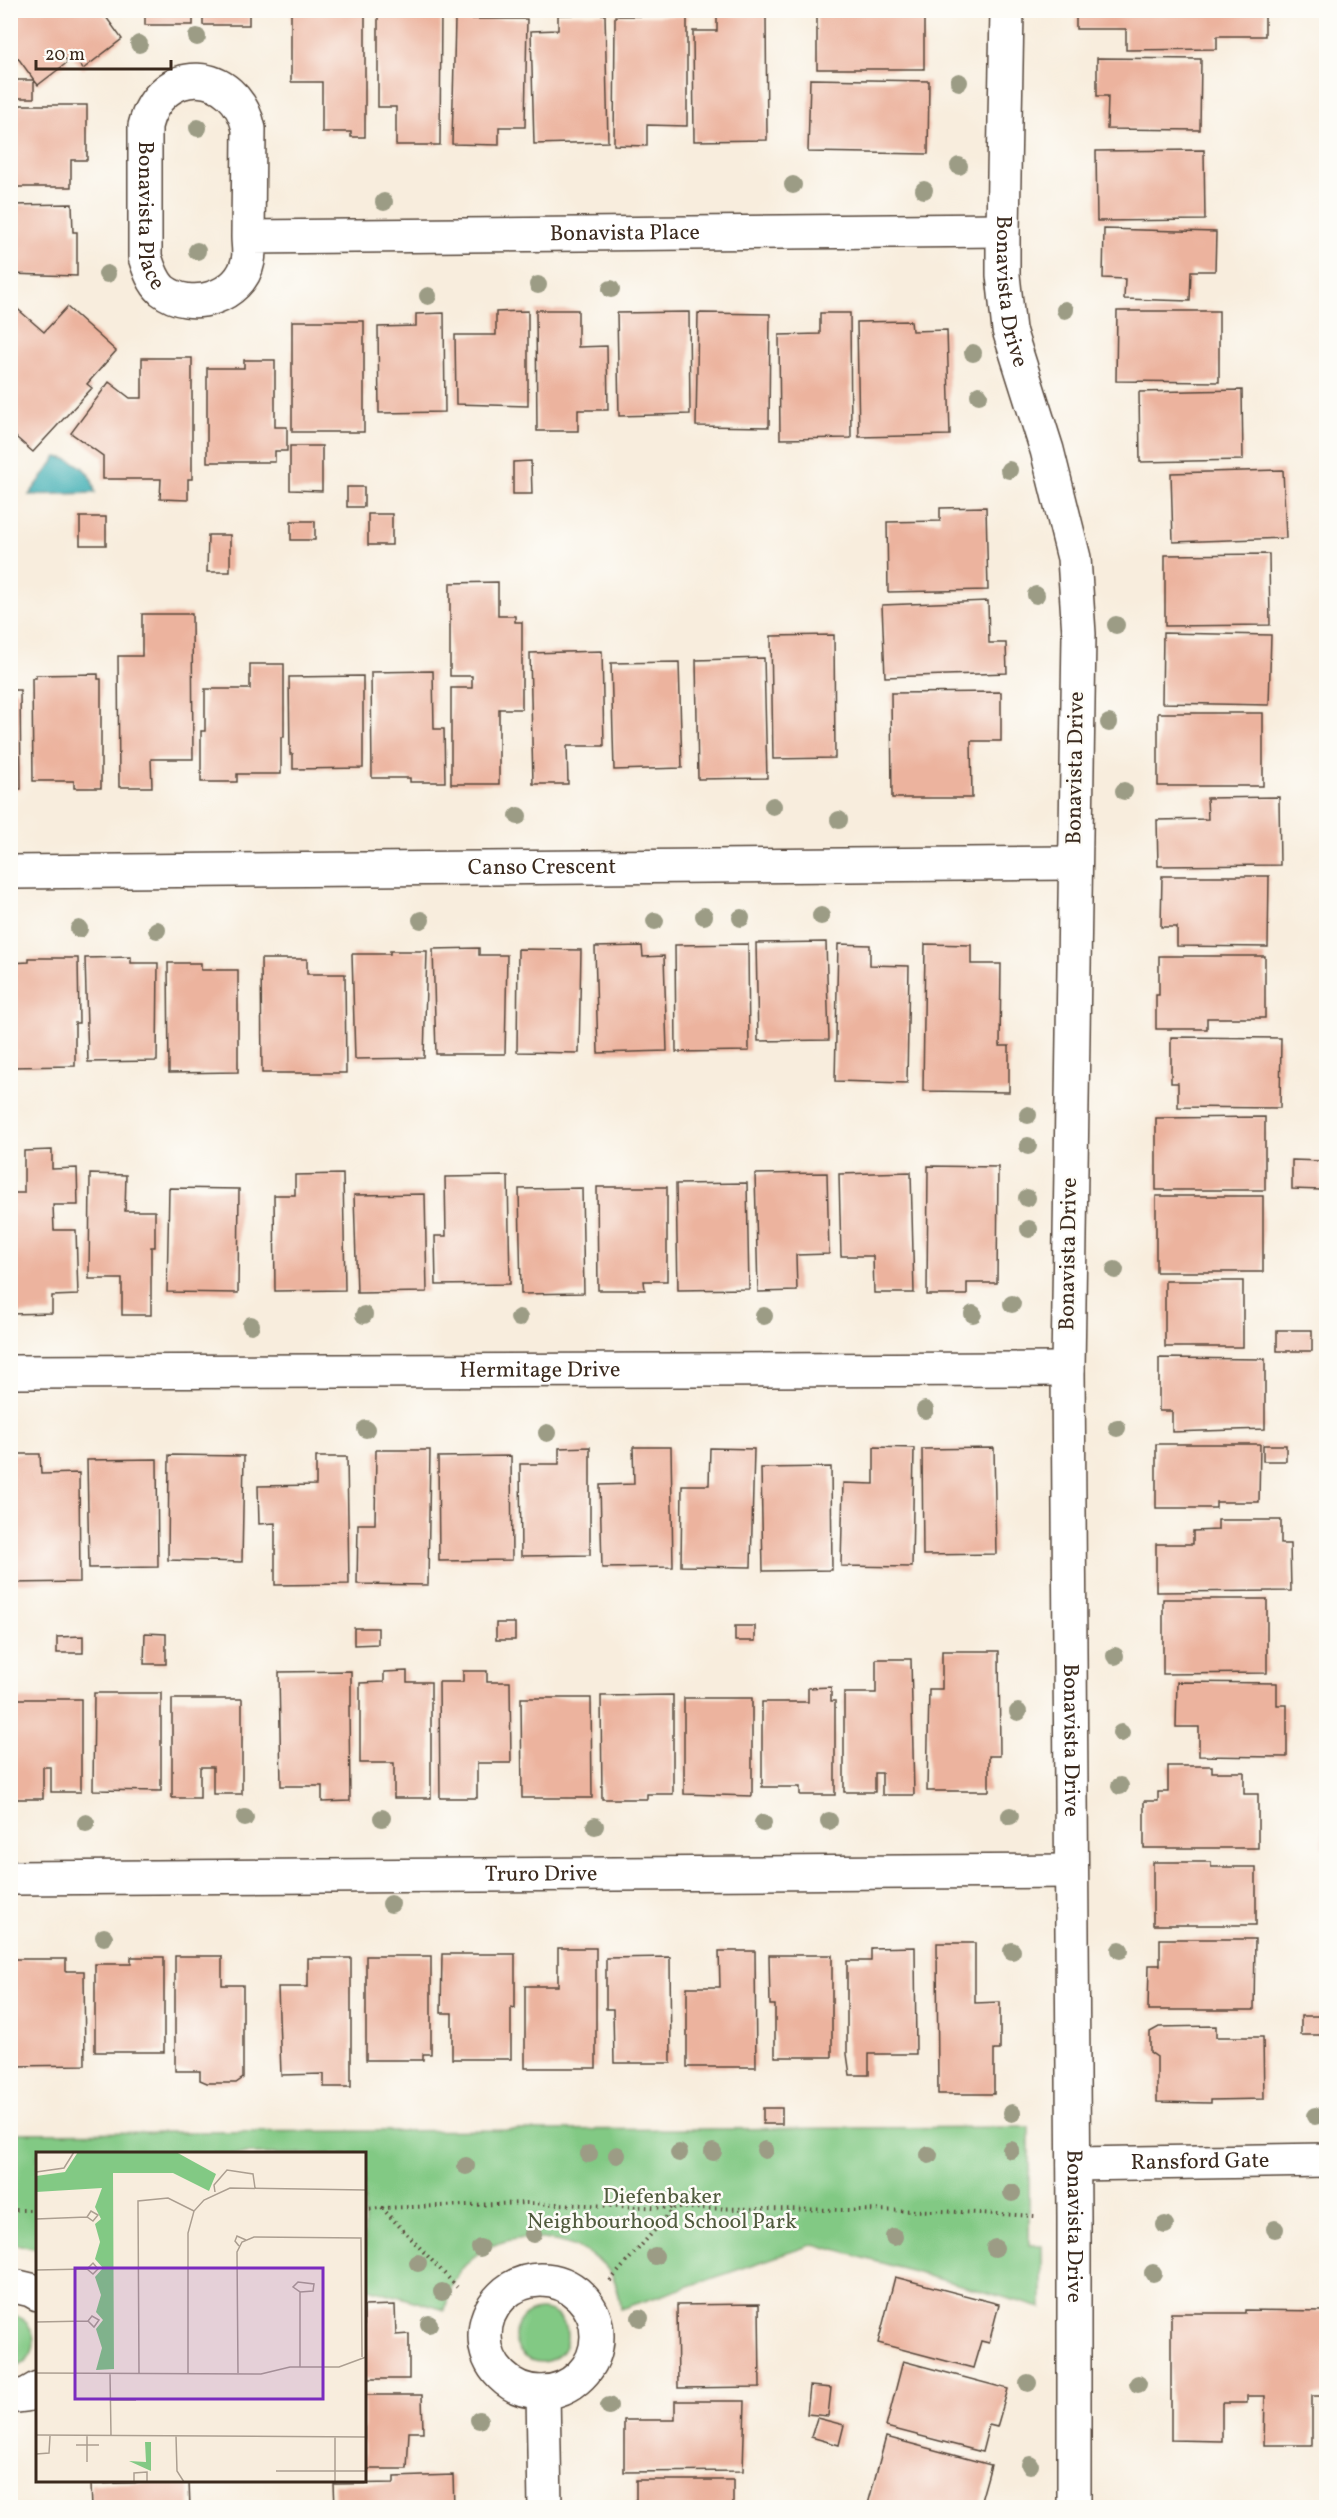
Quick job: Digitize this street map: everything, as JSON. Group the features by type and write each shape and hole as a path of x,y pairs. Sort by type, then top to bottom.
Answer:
{"street":[{"name":"Bonavista Drive","path":"1007,10 1003,275 1009,330 1047,450 1074,558 1079,634 1068,1369 1074,2164 1074,2508"},
{"name":"Bonavista Place","path":"183,82 216,83 230,92 239,102 246,115 249,129 248,237 248,260 242,276 230,291 214,298 194,300 177,297 163,290 151,276 145,257 145,126 149,111 167,88 183,82"},
{"name":"Bonavista Place","path":"248,237 1003,230"},
{"name":"Canso Crescent","path":"10,872 1074,863"},
{"name":"Hermitage Drive","path":"10,1372 1068,1369"},
{"name":"Truro Drive","path":"10,1878 1071,1871"},
{"name":"Ransford Gate","path":"1074,2164 1326,2160"},
{"path":"10,2285 36,2293"},
{"path":"10,2397 26,2395 36,2389"},
{"path":"543,2392 545,2508"}],"path":[{"path":"366,2209 526,2204 941,2211 1039,2216"},
{"path":"382,2208 457,2287"},
{"path":"610,2281 674,2208"},
{"path":"10,2210 36,2210"}],"green space":[{"name":"Diefenbaker Neighbourhood School Park","path":"1029,2127 1029,2245 1042,2245 1042,2308 814,2244 621,2309 613,2278 597,2259 567,2244 546,2239 525,2238 488,2247 473,2257 461,2271 451,2289 445,2310 366,2287 366,2152 36,2152 36,2249 11,2243 11,2133"},
{"path":"541,2310 551,2312 559,2318 565,2326 567,2336 565,2346 559,2354 551,2360 541,2362 531,2360 523,2354 517,2346 515,2336 517,2326 523,2318 531,2312"},
{"path":"11,2314 21,2318 28,2325 34,2342 33,2350 28,2358 21,2364 11,2367"}],"water":[{"path":"57,457 83,468 94,485 95,493 29,495"}],"building":[{"path":"10,10 101,10 122,39 83,69 68,51 63,56 68,62 38,85 18,58 13,62 10,58"},
{"path":"145,10 193,10 193,25 145,25"},
{"path":"203,10 249,10 249,25 203,25"},
{"path":"291,10 365,10 365,137 351,137 351,132 322,132 322,82 291,82"},
{"path":"378,10 441,10 440,145 396,145 396,107 378,107"},
{"path":"817,10 924,10 924,69 817,69"},
{"path":"1076,10 1265,10 1265,36 1217,36 1217,49 1126,50 1126,29 1076,29"},
{"path":"605,14 608,142 534,144 531,31 558,30 558,15"},
{"path":"766,15 767,140 694,141 693,31 717,31 717,16"},
{"path":"615,16 687,16 687,126 647,125 647,146 614,145"},
{"path":"455,19 527,19 525,127 499,127 499,145 452,144"},
{"path":"1097,58 1201,59 1200,130 1107,129 1108,96 1097,96"},
{"path":"810,79 929,81 928,154 808,152"},
{"path":"15,80 34,80 34,98 15,98"},
{"path":"10,105 87,105 87,160 71,160 71,187 10,187"},
{"path":"1204,150 1205,220 1097,221 1096,151"},
{"path":"72,204 73,232 77,232 77,276 10,274 10,205"},
{"path":"1104,229 1216,232 1215,271 1191,271 1190,301 1124,299 1125,279 1103,278"},
{"path":"13,305 44,332 67,307 116,351 87,384 92,388 33,452 10,432 10,308"},
{"path":"536,310 578,310 578,347 607,346 608,410 578,410 578,431 537,431"},
{"path":"528,311 528,406 456,404 455,335 496,335 496,312"},
{"path":"1117,311 1219,311 1219,382 1116,381"},
{"path":"689,312 690,414 619,416 617,313"},
{"path":"444,313 445,412 379,413 378,327 416,326 416,314"},
{"path":"698,313 770,314 769,427 696,426"},
{"path":"820,313 850,313 851,438 780,439 779,335 820,334"},
{"path":"292,321 364,321 364,432 292,432"},
{"path":"911,321 912,331 947,330 950,435 859,437 857,322"},
{"path":"142,358 192,358 192,479 188,479 188,500 160,499 161,479 103,479 103,456 71,433 109,382 130,398 142,398"},
{"path":"244,360 275,360 275,427 287,427 287,451 275,451 275,462 207,462 207,368 244,368"},
{"path":"1242,390 1243,460 1140,462 1139,392"},
{"path":"290,446 322,446 322,491 290,490"},
{"path":"531,461 532,494 513,494 513,462"},
{"path":"1283,470 1286,538 1173,542 1171,473"},
{"path":"347,487 364,487 364,507 347,507"},
{"path":"986,507 988,590 888,592 887,522 940,521 940,508"},
{"path":"368,514 392,514 392,545 368,545"},
{"path":"80,517 106,517 106,545 80,545"},
{"path":"291,521 315,521 315,540 291,540"},
{"path":"208,535 230,535 230,572 207,572"},
{"path":"1269,554 1270,625 1165,626 1165,555"},
{"path":"498,582 498,616 515,616 515,622 522,622 522,709 499,709 499,784 451,784 451,688 472,688 472,676 450,676 450,583"},
{"path":"988,601 989,643 1006,643 1007,673 885,677 882,605"},
{"path":"142,614 192,614 193,759 151,759 152,787 119,787 118,656 142,656"},
{"path":"1163,633 1271,635 1269,705 1162,703"},
{"path":"834,635 835,758 773,759 771,636"},
{"path":"602,651 604,746 567,746 568,784 533,784 530,653"},
{"path":"764,658 767,778 698,779 696,660"},
{"path":"679,662 682,768 614,770 611,663"},
{"path":"250,664 284,664 284,737 281,737 281,774 237,774 237,782 201,782 201,731 205,731 205,689 250,689"},
{"path":"433,671 434,729 444,729 445,782 410,782 410,778 372,778 371,672"},
{"path":"98,674 98,679 101,679 101,788 74,788 74,781 33,781 32,678 36,678 36,675"},
{"path":"363,676 363,768 293,769 293,754 290,754 289,677"},
{"path":"10,690 20,690 21,789 10,789"},
{"path":"1001,692 1001,741 971,741 972,798 892,798 891,693"},
{"path":"1158,713 1263,713 1263,786 1158,786"},
{"path":"1279,797 1280,865 1158,866 1157,820 1208,819 1207,798"},
{"path":"1162,876 1269,876 1268,947 1177,946 1177,927 1161,927"},
{"path":"826,942 829,1040 758,1041 756,943"},
{"path":"748,944 749,1051 676,1052 675,945"},
{"path":"838,944 870,945 870,965 909,966 907,1083 835,1081"},
{"path":"925,944 971,945 971,964 1001,964 1000,1046 1009,1046 1009,1092 923,1091"},
{"path":"642,946 643,957 664,956 667,1051 598,1053 595,947"},
{"path":"479,948 479,955 507,955 505,1054 436,1054 433,949"},
{"path":"518,949 581,950 579,1053 517,1052"},
{"path":"390,951 427,951 424,1058 355,1059 352,954 390,954"},
{"path":"1159,956 1265,956 1265,1018 1207,1018 1207,1029 1156,1029"},
{"path":"131,957 131,963 158,963 157,1061 88,1062 85,958"},
{"path":"29,958 78,958 79,1023 75,1023 75,1066 10,1067 10,963 29,962"},
{"path":"261,959 307,959 307,974 345,974 346,1073 262,1073"},
{"path":"168,963 201,963 201,970 238,970 238,1072 169,1073"},
{"path":"1171,1037 1281,1038 1280,1108 1178,1107 1178,1083 1171,1083"},
{"path":"1265,1117 1265,1190 1156,1190 1156,1118"},
{"path":"52,1150 52,1169 77,1168 78,1205 53,1205 54,1230 76,1230 78,1295 52,1296 52,1313 10,1314 10,1193 24,1193 24,1151"},
{"path":"1292,1160 1321,1161 1321,1190 1292,1189"},
{"path":"928,1166 998,1167 997,1283 967,1283 967,1295 927,1295"},
{"path":"911,1172 914,1293 874,1293 873,1256 841,1256 839,1174"},
{"path":"827,1173 829,1254 796,1255 797,1291 758,1292 755,1174"},
{"path":"90,1174 126,1175 125,1211 155,1211 155,1247 151,1247 151,1315 122,1315 122,1279 89,1279"},
{"path":"343,1174 345,1290 275,1291 274,1195 295,1195 295,1175"},
{"path":"508,1176 510,1284 436,1285 435,1236 446,1236 445,1177"},
{"path":"747,1183 749,1289 678,1290 676,1184"},
{"path":"597,1187 667,1187 667,1281 644,1281 645,1290 598,1290"},
{"path":"169,1188 239,1189 238,1293 167,1292"},
{"path":"582,1188 584,1293 521,1294 519,1189"},
{"path":"425,1194 427,1292 357,1293 354,1195"},
{"path":"1156,1196 1263,1196 1263,1272 1156,1272"},
{"path":"1165,1281 1243,1281 1243,1347 1165,1347"},
{"path":"1277,1330 1312,1330 1312,1351 1277,1351"},
{"path":"1159,1358 1265,1359 1265,1429 1172,1432 1172,1411 1159,1411"},
{"path":"1156,1444 1260,1444 1259,1502 1216,1502 1216,1508 1156,1508"},
{"path":"1263,1445 1286,1445 1286,1461 1263,1461"},
{"path":"590,1447 590,1555 521,1556 520,1464 559,1464 559,1448"},
{"path":"633,1447 671,1447 673,1567 602,1568 600,1485 634,1484"},
{"path":"874,1447 914,1448 912,1567 841,1566 843,1483 874,1484"},
{"path":"710,1448 754,1449 751,1567 681,1566 682,1485 709,1485"},
{"path":"994,1448 996,1554 923,1555 922,1449"},
{"path":"376,1450 430,1450 428,1585 357,1584 358,1524 375,1524"},
{"path":"10,1454 40,1454 41,1474 79,1473 80,1582 10,1583"},
{"path":"169,1455 244,1456 242,1562 168,1560"},
{"path":"511,1456 512,1560 439,1561 438,1457"},
{"path":"316,1457 347,1457 349,1584 275,1585 275,1523 259,1524 258,1486 316,1485"},
{"path":"157,1459 158,1567 89,1568 87,1460"},
{"path":"831,1467 832,1570 763,1571 761,1468"},
{"path":"1218,1520 1281,1520 1281,1544 1290,1544 1291,1591 1156,1592 1156,1544 1193,1544 1193,1531 1218,1530"},
{"path":"1163,1599 1267,1599 1267,1673 1163,1674"},
{"path":"496,1623 515,1623 515,1640 496,1640"},
{"path":"735,1626 755,1626 755,1641 735,1641"},
{"path":"354,1628 378,1628 378,1644 354,1645"},
{"path":"145,1633 166,1634 166,1664 144,1664"},
{"path":"83,1636 83,1653 57,1653 57,1637"},
{"path":"942,1651 999,1651 1000,1756 989,1756 989,1791 927,1791 929,1689 942,1689"},
{"path":"876,1659 911,1659 914,1795 882,1795 882,1773 875,1773 875,1792 844,1792 844,1693 876,1693"},
{"path":"351,1671 350,1801 322,1802 322,1786 281,1786 279,1672"},
{"path":"407,1671 407,1682 431,1682 431,1798 394,1798 394,1763 360,1763 360,1683 384,1682 384,1672"},
{"path":"463,1671 487,1671 487,1682 510,1682 511,1763 477,1763 477,1798 440,1798 439,1682 463,1682"},
{"path":"1177,1682 1277,1683 1277,1705 1287,1705 1287,1757 1199,1756 1199,1727 1176,1727"},
{"path":"831,1687 831,1701 835,1701 835,1795 800,1795 800,1787 762,1787 762,1702 808,1702 808,1688"},
{"path":"94,1693 161,1693 161,1791 93,1790"},
{"path":"673,1695 673,1794 647,1794 647,1799 602,1799 601,1696"},
{"path":"521,1698 591,1698 592,1798 522,1798"},
{"path":"684,1698 752,1698 752,1796 684,1794"},
{"path":"12,1699 81,1699 81,1792 51,1792 51,1767 43,1767 43,1799 12,1799"},
{"path":"172,1699 242,1699 242,1794 213,1794 213,1767 200,1767 200,1798 172,1798"},
{"path":"1168,1766 1212,1766 1212,1772 1244,1772 1244,1794 1258,1794 1258,1848 1144,1848 1144,1801 1158,1801 1158,1792 1168,1792"},
{"path":"1322,1800 1326,1800 1326,1848 1322,1848"},
{"path":"1153,1862 1211,1862 1211,1867 1256,1867 1256,1925 1153,1925"},
{"path":"1160,1939 1255,1939 1254,2010 1148,2010 1149,1965 1160,1965"},
{"path":"937,1943 975,1943 975,2003 1000,2002 1000,2050 994,2050 994,2094 938,2094"},
{"path":"915,1947 916,2054 869,2054 869,2075 850,2075 847,2054 847,1961 871,1961 871,1948"},
{"path":"558,1948 596,1948 596,2068 525,2068 525,1986 558,1986"},
{"path":"719,1951 755,1951 756,2067 687,2067 687,1987 720,1987"},
{"path":"442,1954 515,1954 515,2008 511,2007 511,2059 452,2059 452,2013 441,2013"},
{"path":"769,1955 832,1955 832,2057 775,2057 775,2005 770,2005"},
{"path":"175,1956 222,1956 222,1985 243,1985 243,2078 236,2083 207,2083 200,2080 200,2071 175,2071"},
{"path":"366,1956 431,1956 431,2054 423,2054 423,2060 366,2060"},
{"path":"131,1957 164,1957 164,2052 95,2052 95,1964 131,1964"},
{"path":"670,1957 671,2063 614,2063 613,2009 606,2009 606,1958"},
{"path":"308,1958 351,1958 351,2087 324,2087 324,2074 281,2075 278,1987 308,1987"},
{"path":"12,1959 66,1959 66,1971 84,1971 85,2065 12,2066"},
{"path":"1301,2016 1326,2016 1326,2035 1301,2035"},
{"path":"1216,2026 1216,2037 1263,2037 1264,2099 1211,2100 1211,2103 1157,2102 1157,2057 1150,2052 1150,2032 1159,2027"},
{"path":"763,2108 782,2108 782,2124 763,2124"},
{"path":"895,2277 999,2304 989,2343 981,2341 973,2368 878,2343"},
{"path":"759,2304 760,2387 678,2388 677,2305"},
{"path":"395,2305 396,2335 409,2334 409,2379 366,2379 366,2306"},
{"path":"1245,2310 1326,2311 1326,2396 1312,2396 1312,2445 1264,2445 1265,2396 1247,2396 1247,2403 1222,2403 1222,2441 1171,2440 1171,2313 1245,2313"},
{"path":"903,2361 1008,2389 997,2427 989,2425 982,2452 886,2427"},
{"path":"810,2386 831,2388 828,2416 807,2414"},
{"path":"366,2395 422,2395 423,2432 409,2432 407,2469 366,2469"},
{"path":"675,2401 745,2401 743,2471 624,2472 624,2420 675,2420"},
{"path":"817,2418 844,2425 839,2445 811,2437"},
{"path":"886,2437 991,2465 979,2508 867,2508"},
{"path":"453,2475 454,2508 335,2508 334,2484 394,2483 394,2477"},
{"path":"636,2480 733,2480 733,2508 636,2508"},
{"path":"189,2482 190,2508 92,2508 91,2484"}]}
